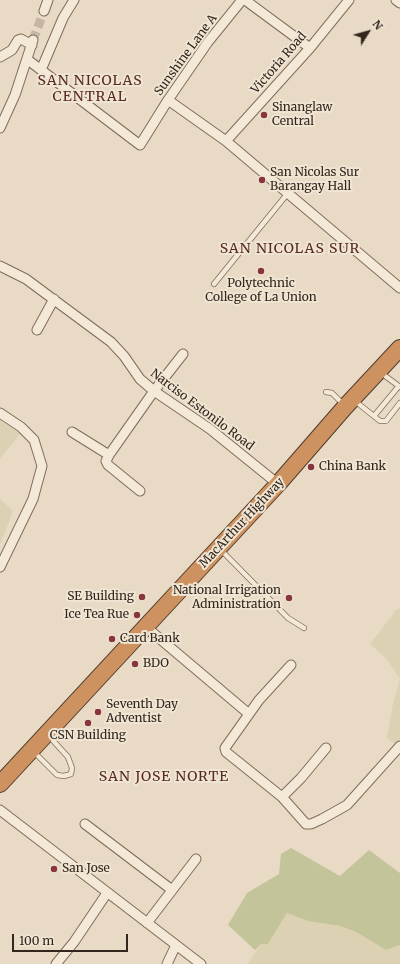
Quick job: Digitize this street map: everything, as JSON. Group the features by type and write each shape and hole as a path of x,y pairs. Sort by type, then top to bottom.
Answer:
{"highway":[{"name":"MacArthur Highway","path":"0,784 278,484 349,403 400,348"}],"street":[{"path":"44,11 48,0"},
{"path":"28,60 41,70 63,18 74,0"},
{"name":"Sunshine Lane A","path":"41,70 140,145 168,100 208,42 242,0"},
{"path":"245,0 310,48"},
{"name":"Victoria Road","path":"226,141 310,48 348,0"},
{"path":"396,0 400,3"},
{"path":"0,57 12,50 18,40 21,39 33,42 28,60 0,128"},
{"path":"168,100 226,141 400,288"},
{"name":"Narciso Estonilo Road","path":"0,266 26,280 54,299 110,342 124,356 140,379 154,391 210,430 278,484"},
{"path":"37,330 54,299"},
{"path":"140,491 108,464 106,460 154,391 183,354"},
{"path":"0,413 21,427 34,440 42,466 33,498 0,567"},
{"path":"72,432 109,455"},
{"path":"146,627 249,714"},
{"path":"292,665 259,700 225,746 225,750 282,797 306,824 311,824 347,805 400,746"},
{"path":"282,797 301,778 326,748"},
{"path":"0,810 201,964"},
{"path":"85,824 172,890"},
{"path":"147,923 196,859"},
{"path":"56,964 74,942 107,893"},
{"path":"167,964 176,946"}],"lane":[{"path":"214,284 288,193"},
{"path":"374,416 399,387 379,371"},
{"path":"326,392 332,393 374,416 380,421 386,421 400,403"},
{"path":"219,548 288,618 304,628"},
{"path":"32,749 57,775 64,776 70,774 73,770 68,757 47,734"}],"shaded area":[{"path":"0,420 20,434 0,459"},
{"path":"0,499 13,511 0,545"},
{"path":"397,609 400,609 400,679 386,658 370,644"},
{"path":"400,679 400,740 395,744 387,738 393,704"},
{"path":"287,913 308,921 340,926 356,932 386,950 400,945 400,964 247,964 261,944 268,944"}],"green space":[{"path":"291,848 340,876 369,850 400,873 400,945 386,950 356,932 340,926 308,921 287,913 268,944 261,944 255,950 228,925 247,893 279,874 281,854"}],"tunnel":[{"path":"33,40 44,11"}],"place":[{"name":"Sinanglaw Central","path":"264,115"},
{"name":"San Nicolas Sur Barangay Hall","path":"262,180"},
{"name":"Polytechnic College of La Union","path":"261,271"},
{"name":"China Bank","path":"311,467"},
{"name":"SE Building","path":"142,597"},
{"name":"National Irrigation Administration","path":"289,598"},
{"name":"Ice Tea Rue","path":"137,615"},
{"name":"Card Bank","path":"112,639"},
{"name":"BDO","path":"135,664"},
{"name":"Seventh Day Adventist","path":"98,712"},
{"name":"CSN Building","path":"88,723"},
{"name":"San Jose","path":"54,869"}],"district":[{"name":"SAN NICOLAS CENTRAL","path":"90,90"},
{"name":"SAN NICOLAS SUR","path":"290,249"},
{"name":"SAN JOSE NORTE","path":"164,777"}]}
